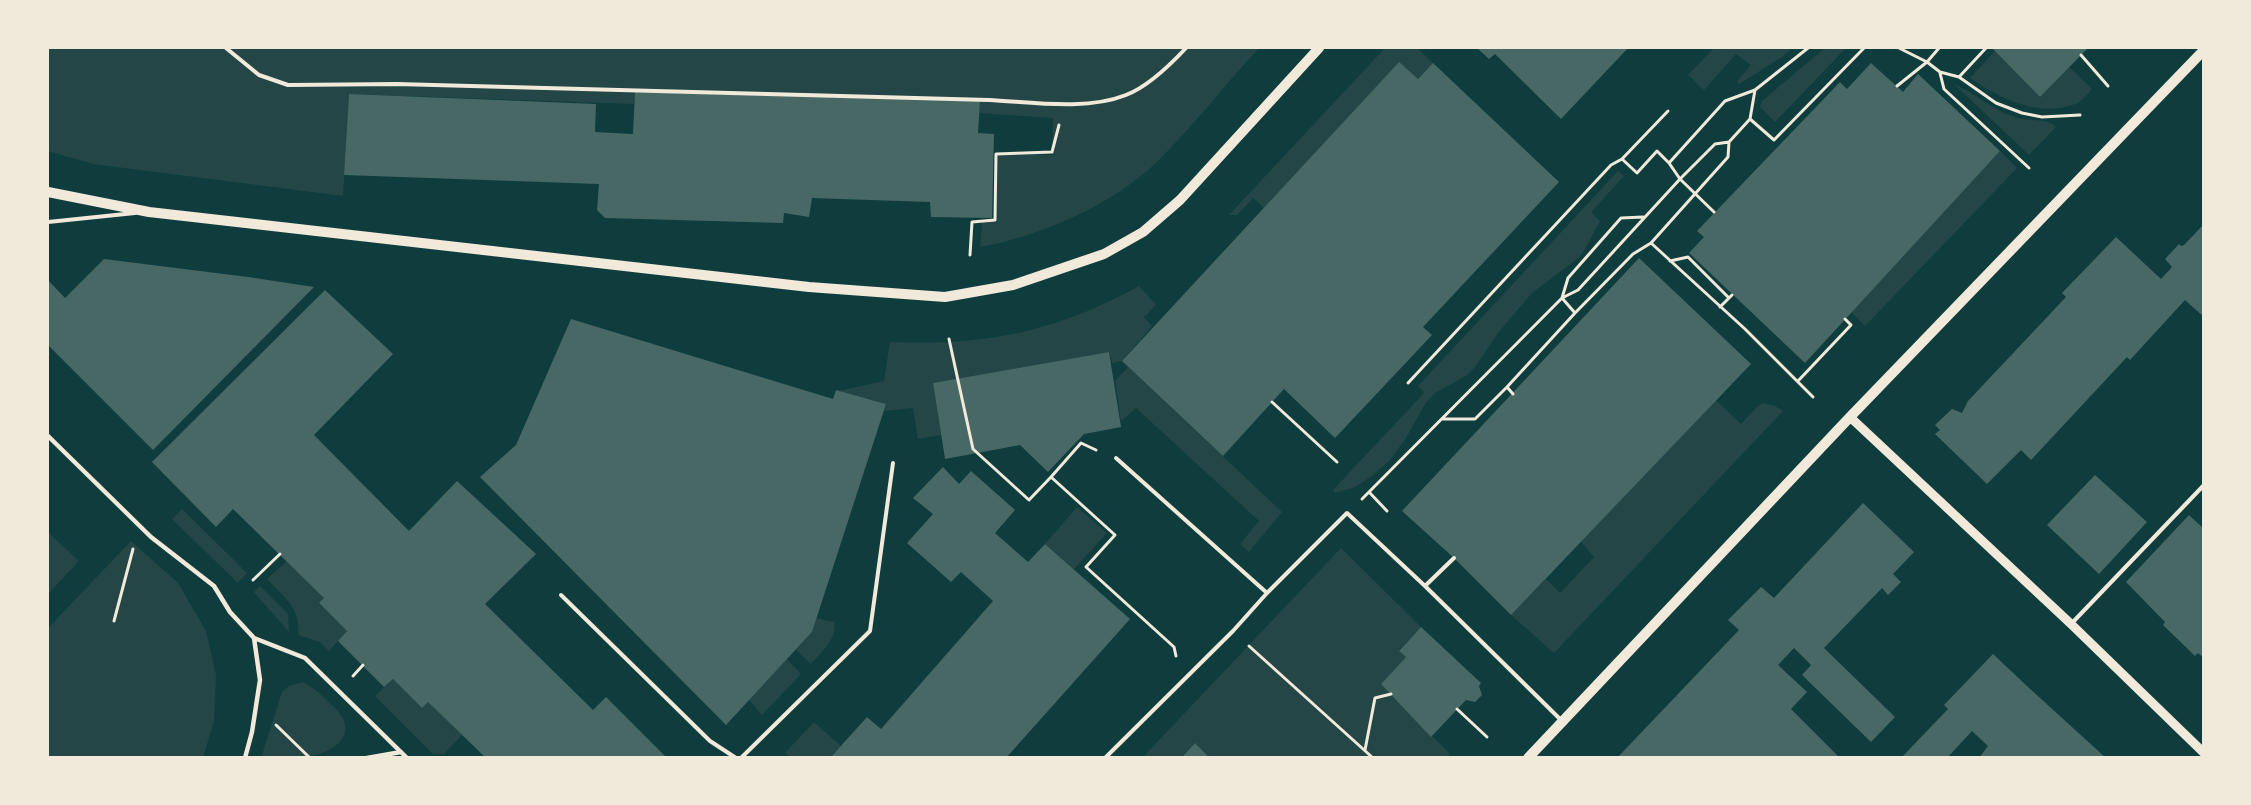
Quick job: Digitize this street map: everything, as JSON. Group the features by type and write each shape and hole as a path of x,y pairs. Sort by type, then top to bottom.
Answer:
{"main road":[{"path":"48,192 148,212 809,287 945,297 1013,284 1104,254 1143,232 1193,186 1319,48"},
{"path":"1528,758 1850,417 2204,50"}],"street":[{"path":"1850,417 2070,624 2204,754"},
{"path":"48,436 151,536 214,586 230,612 254,638 305,658 407,758"},
{"path":"245,758 252,732 260,680 254,638"},
{"path":"367,758 401,752"}],"lane":[{"path":"226,48 259,75 288,85 397,84 989,100 1056,104 1105,100 1128,95 1167,68 1186,48"},
{"path":"48,222 148,212"},
{"path":"1116,458 1267,593"},
{"path":"741,758 870,631 893,463"},
{"path":"2070,624 2204,485"},
{"path":"1105,758 1233,631 1267,593 1347,513 1425,586 1562,721"},
{"path":"1425,586 1454,558"},
{"path":"561,595 710,741 736,758"}],"path":[{"path":"1669,163 1725,101 1755,90 1808,48"},
{"path":"1750,118 1774,140 1864,48"},
{"path":"1899,48 1927,62 1940,72 1959,77 1996,103 2022,113 2042,117 2080,115"},
{"path":"1897,86 1927,62 1939,48"},
{"path":"1959,77 1986,48"},
{"path":"2081,55 2108,86"},
{"path":"1940,72 1944,88 2029,168"},
{"path":"1442,419 1475,420 1575,313 1634,254 1651,243 1728,157 1729,142 1750,118 1755,90"},
{"path":"1408,383 1611,165 1622,159 1668,111"},
{"path":"970,255 972,222 995,220 996,154 1052,152 1060,121"},
{"path":"1347,513 1562,298 1578,290 1680,179 1715,144 1729,142"},
{"path":"1622,159 1637,173 1657,150 1680,179 1714,212"},
{"path":"1562,298 1568,278 1621,218 1644,218"},
{"path":"1651,243 1813,397"},
{"path":"1670,261 1688,257 1728,298"},
{"path":"1720,307 1732,294"},
{"path":"1562,298 1575,313"},
{"path":"1798,381 1851,325 1845,319"},
{"path":"949,339 973,449 1028,500 1081,443 1116,458"},
{"path":"1506,387 1513,394"},
{"path":"1272,402 1337,462"},
{"path":"1051,477 1115,535 1086,567 1174,647"},
{"path":"1369,492 1387,511"},
{"path":"114,621 132,550"},
{"path":"253,580 280,554"},
{"path":"1247,643 1372,758"},
{"path":"350,679 363,665"},
{"path":"1364,750 1375,698 1391,694"},
{"path":"1457,709 1487,737"},
{"path":"281,730 310,758"}],"shaded area":[{"path":"48,48 1259,48 1183,134 1139,178 1097,205 1051,227 980,247 982,222 994,220 996,154 1052,155 1053,118 979,113 980,101 635,92 634,104 349,94 343,196 93,164 48,151"},
{"path":"1385,48 1417,48 1433,63 1418,79 1398,63 1264,208 1253,198 1237,215 1229,215"},
{"path":"1714,48 1792,48 1782,57 1739,84 1737,81 1751,65 1736,54 1704,90 1688,75"},
{"path":"1825,48 1846,48 1775,122 1760,107 1762,101"},
{"path":"1995,51 2040,97 2069,67 2092,89 2078,103 2049,109 2035,108 2008,99 1970,78"},
{"path":"1954,84 2007,114 2047,122 2056,127 2029,155"},
{"path":"2000,151 2017,168 1865,326 1851,312"},
{"path":"1618,171 1624,176 1591,212 1600,221 1584,251 1577,259 1532,293 1498,333 1475,367 1466,376 1435,393 1425,404 1406,438 1390,460 1372,476 1355,487 1335,493 1333,490 1424,393 1418,386"},
{"path":"1139,286 1156,305 1144,317 1152,326 1122,361 1112,363 1109,352 933,383 941,435 918,439 913,408 884,411 886,404 839,391 884,381 890,342 925,343 958,341 1019,333 1078,315"},
{"path":"1128,367 1282,512 1249,552 1240,544 1259,521 1136,408 1121,421 1115,381"},
{"path":"1716,400 1741,424 1763,403 1775,406 1783,411 1554,653 1511,615 1546,579 1560,593 1594,557 1581,542"},
{"path":"1077,507 1107,533 1074,569 1045,544"},
{"path":"182,509 247,573 238,583 172,519"},
{"path":"48,532 79,561 48,594"},
{"path":"131,541 178,583 206,631 216,675 214,721 203,757 48,757 48,628"},
{"path":"1341,548 1421,627 1399,650 1406,657 1381,684 1450,754 1447,757 1210,757 1195,743 1181,757 1142,758"},
{"path":"287,561 324,598 319,604 347,631 329,651 320,642 298,635 297,618 294,610 285,597 267,579"},
{"path":"260,586 288,614 289,632 254,592"},
{"path":"816,618 834,622 835,628 828,645 811,664 796,650 812,632"},
{"path":"787,659 801,674 762,715 749,700"},
{"path":"393,679 422,708 428,702 462,735 444,754 433,754 375,696"},
{"path":"303,682 319,693 342,716 345,734 334,747 315,755 299,758 261,758 282,692 289,686"},
{"path":"814,722 841,746 830,757 790,757 785,753"}],"building":[{"path":"1477,48 1628,48 1561,119 1495,54 1489,59"},
{"path":"1992,48 2088,48 2040,97"},
{"path":"1399,62 1418,79 1433,63 1559,182 1423,327 1432,335 1335,438 1284,389 1223,456 1122,361"},
{"path":"1871,63 1903,92 1918,74 2000,151 1805,363 1689,253 1704,237 1697,231 1840,82 1847,89"},
{"path":"635,92 980,101 978,133 994,134 992,218 931,217 930,202 812,198 809,217 784,213 783,223 605,218 597,210 599,184 344,175 349,94 596,104 595,132 633,134"},
{"path":"2204,224 2204,317 2185,300 2130,360 2127,357 2031,460 2021,450 1987,484 1935,434 1940,430 1935,425 1952,409 1962,413 1968,401 2066,297 2062,293 2116,237 2161,279 2172,267 2165,259 2179,244 2181,246 2184,245"},
{"path":"1639,258 1751,364 1511,615 1454,558 1402,511"},
{"path":"104,259 314,287 153,450 48,345 48,280 65,298"},
{"path":"325,290 393,354 314,435 409,531 457,481 536,554 485,604 593,710 606,697 667,758 486,758 428,702 422,708 393,679 384,687 338,641 347,631 319,603 324,598 233,509 216,527 152,462"},
{"path":"571,319 833,399 836,390 886,404 812,632 726,725 480,477 516,445"},
{"path":"1109,352 1121,427 1084,434 1048,472 1020,445 945,459 933,383"},
{"path":"943,467 959,484 971,471 1015,510 995,533 1028,562 1045,544 1130,619 1006,758 830,758 867,717 881,729 993,601 961,572 951,582 907,543 933,514 913,498"},
{"path":"2095,475 2147,522 2099,574 2047,525"},
{"path":"1863,503 1914,552 1893,574 1901,582 1888,595 1882,588 1824,648 1895,717 1871,742 1802,675 1811,665 1794,648 1778,665 1807,692 1791,709 1840,758 1617,758 1739,630 1728,620 1761,587 1774,598"},
{"path":"2189,515 2204,529 2204,658 2198,653 2195,656 2163,625 2165,622 2126,582"},
{"path":"1421,627 1481,683 1479,686 1482,695 1475,702 1466,700 1431,737 1381,684 1406,657 1399,651"},
{"path":"1993,654 2106,758 1979,758 1988,746 1972,731 1947,758 1901,758 1948,709 1944,705"},
{"path":"1195,743 1210,758 1181,758"}]}
